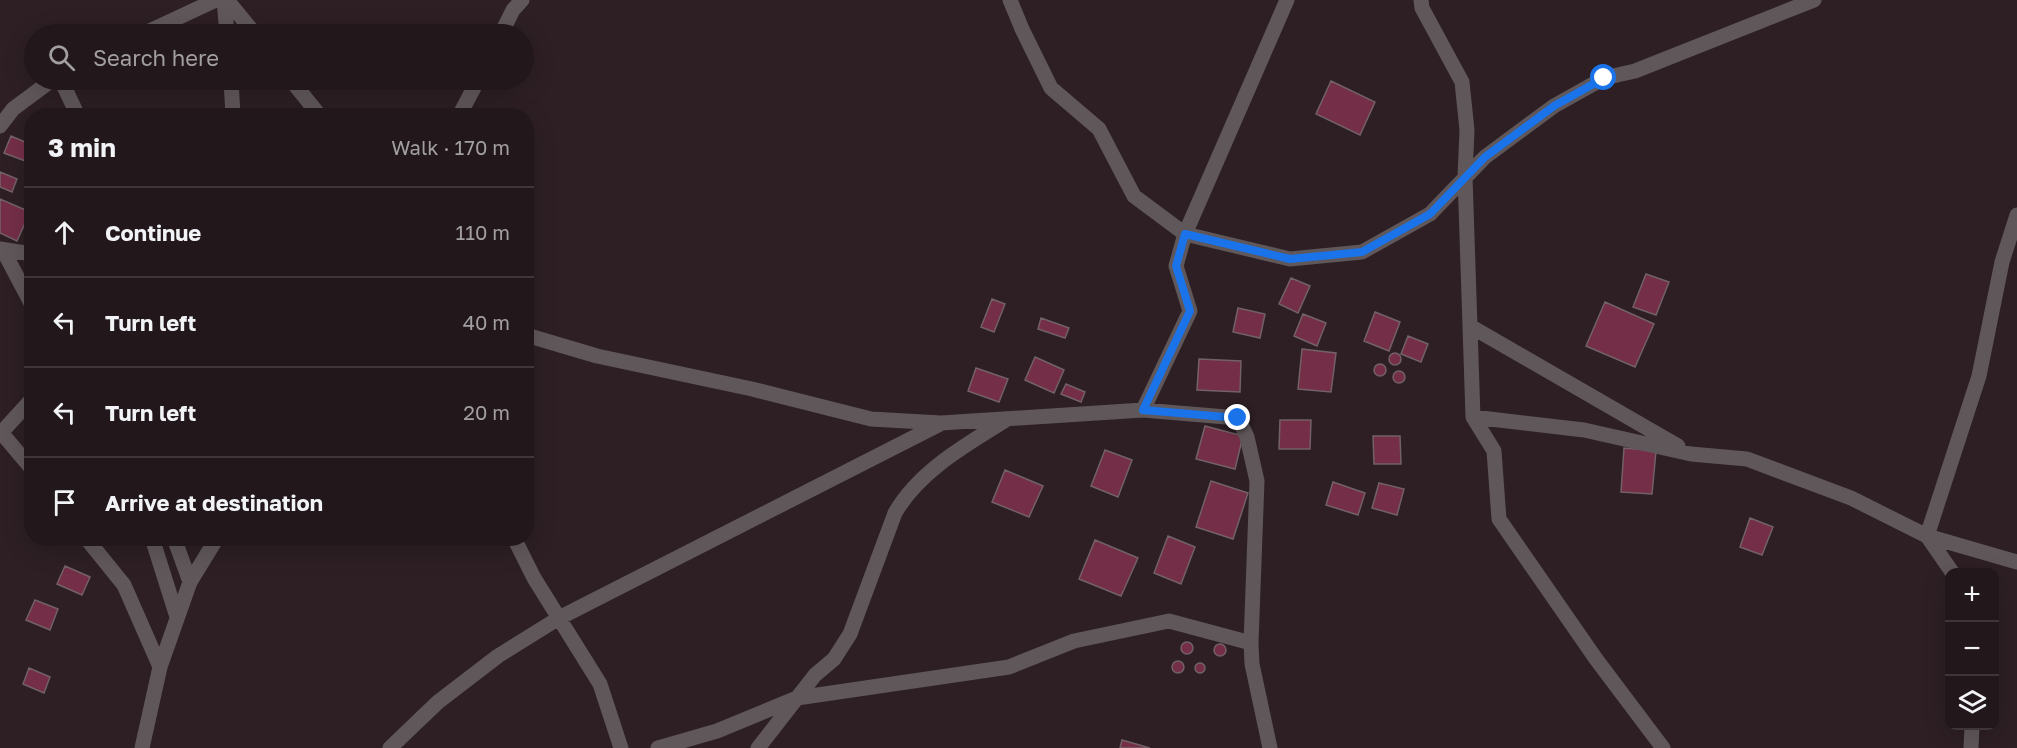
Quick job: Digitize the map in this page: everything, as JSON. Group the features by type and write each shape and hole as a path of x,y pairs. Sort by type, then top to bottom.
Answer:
{"street":[{"path":"164,24 216,0"},
{"path":"226,0 227,24"},
{"path":"226,0 246,24"},
{"path":"506,24 513,10 522,0"},
{"path":"1010,0 1051,88 1098,129 1134,196 1185,234 1290,259 1362,252 1430,214 1485,157 1554,106 1604,78 1635,71 1814,0"},
{"path":"1143,410 1190,311 1176,266 1185,234 1287,0"},
{"path":"1421,0 1422,8 1462,82 1467,130 1465,176 1473,417 1494,451 1499,519 1596,659 1663,748"},
{"path":"0,126 13,109 39,90"},
{"path":"66,90 74,108"},
{"path":"232,90 233,108"},
{"path":"299,90 314,108"},
{"path":"463,108 473,90"},
{"path":"1927,536 1979,376 2002,262 2017,215"},
{"path":"1,249 24,253"},
{"path":"1,249 24,291"},
{"path":"1470,326 1691,454"},
{"path":"534,337 597,356 752,389 872,419 941,423 1143,410 1238,418 1247,437 1257,481 1252,664 1270,748"},
{"path":"24,408 1,432 24,459"},
{"path":"1473,417 1584,430 1691,454 1747,459 1851,498 1927,536 2017,562"},
{"path":"758,748 815,675 834,659 850,634 895,513 904,496 960,448 1008,418"},
{"path":"390,748 447,695 498,656 559,618 941,423"},
{"path":"1927,536 1949,568"},
{"path":"92,546 124,585 159,667"},
{"path":"155,546 177,617"},
{"path":"177,546 190,582"},
{"path":"142,748 159,667 190,582 212,546"},
{"path":"518,546 534,578 600,684 621,748"},
{"path":"658,748 717,731 797,698 1008,667 1074,641 1169,621 1251,643"},
{"path":"1971,748 1972,730"}],"building":[{"path":"1331,81 1375,102 1360,135 1316,114"},
{"path":"11,136 24,142 24,160 4,153"},
{"path":"0,172 17,179 12,192 0,187"},
{"path":"0,199 24,209 24,225 17,241 0,233"},
{"path":"1646,274 1669,282 1656,315 1633,307"},
{"path":"1291,278 1310,286 1298,313 1279,304"},
{"path":"992,299 1005,304 994,332 981,327"},
{"path":"1605,302 1654,324 1635,367 1586,346"},
{"path":"1238,308 1265,314 1260,338 1233,332"},
{"path":"1375,312 1400,322 1389,351 1364,341"},
{"path":"1303,314 1326,323 1317,346 1294,336"},
{"path":"1041,318 1069,328 1065,338 1038,329"},
{"path":"1408,336 1428,344 1421,362 1401,354"},
{"path":"1302,349 1336,353 1331,392 1298,389"},
{"path":"1395,353 1401,359 1395,365 1389,359"},
{"path":"1035,357 1064,370 1054,393 1025,380"},
{"path":"1199,359 1241,361 1240,392 1197,390"},
{"path":"1380,364 1386,370 1380,376 1374,370"},
{"path":"976,368 1008,379 999,402 968,391"},
{"path":"1401,371 1405,377 1401,383 1397,383 1393,375"},
{"path":"1066,384 1085,392 1081,402 1061,394"},
{"path":"1280,420 1311,420 1310,449 1279,449"},
{"path":"1205,426 1243,436 1235,469 1196,459"},
{"path":"1373,436 1400,436 1401,464 1374,464"},
{"path":"1624,448 1656,451 1652,494 1621,492"},
{"path":"1105,450 1132,460 1118,497 1091,486"},
{"path":"1005,470 1043,486 1029,517 992,502"},
{"path":"1211,481 1248,493 1233,539 1196,527"},
{"path":"1333,482 1365,493 1358,515 1326,505"},
{"path":"1379,483 1404,489 1397,515 1372,508"},
{"path":"1750,518 1773,527 1762,555 1740,547"},
{"path":"1168,536 1195,547 1181,584 1154,573"},
{"path":"1095,540 1138,558 1121,596 1079,579"},
{"path":"65,566 90,577 82,595 57,584"},
{"path":"35,600 58,609 50,630 26,620"},
{"path":"1189,642 1193,648 1189,654 1185,654 1181,646"},
{"path":"1222,644 1226,650 1222,656 1218,656 1214,648"},
{"path":"1180,661 1184,667 1180,673 1176,673 1172,665"},
{"path":"1200,663 1204,664 1204,672 1200,673 1196,672 1195,668 1196,664"},
{"path":"29,668 50,677 44,693 23,684"},
{"path":"1122,740 1150,748 1120,748"}],"route":[{"path":"1238,418 1143,410 1190,311 1176,266 1185,234 1290,259 1362,252 1430,214 1485,157 1554,106 1604,78"}]}
